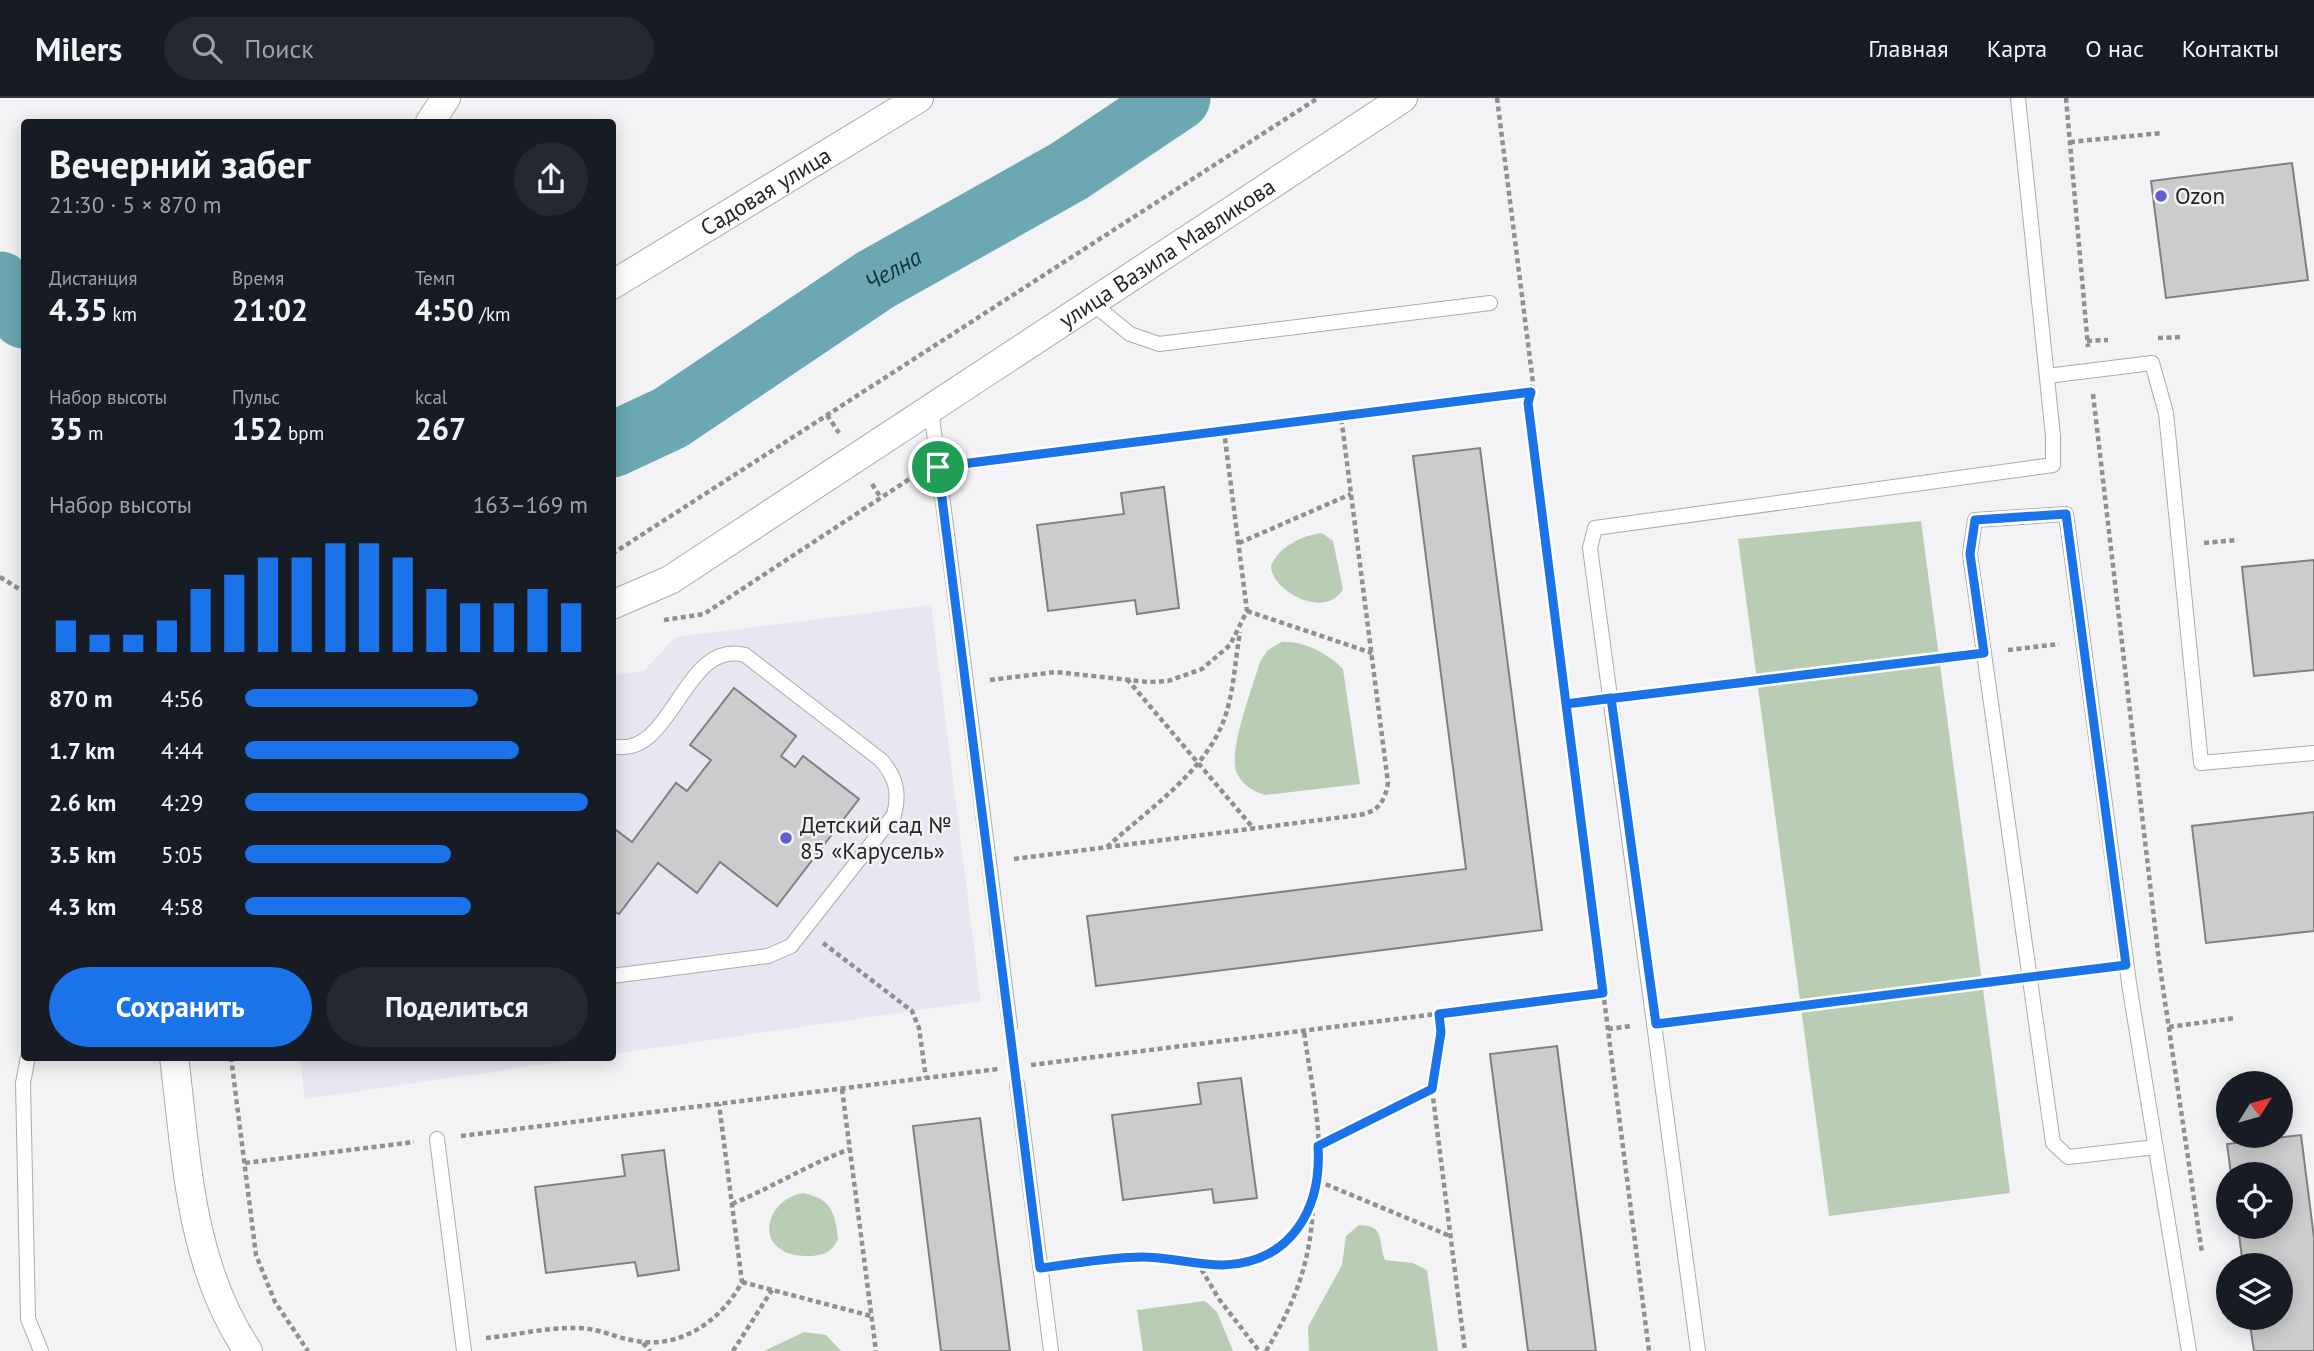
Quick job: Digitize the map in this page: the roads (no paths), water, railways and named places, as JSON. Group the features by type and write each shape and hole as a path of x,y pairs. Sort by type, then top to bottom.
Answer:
{"street":[{"path":"432,119 446,98"},
{"name":"Садовая улица","path":"616,283 919,98"},
{"name":"улица Вазила Мавликова","path":"616,604 670,580 1404,98"},
{"path":"175,1061 201,1250 219,1299 248,1351"}],"lane":[{"path":"1698,1351 1590,548 1595,528 2053,465 2053,436 2018,98"},
{"path":"1092,303 1140,340 1159,344 1490,303"},
{"path":"2046,376 2152,363 2166,413 2201,763 2314,753"},
{"path":"931,409 1010,1026"},
{"path":"2156,1147 2068,1157 2053,1143 1970,554 1975,520 2066,514 2126,965 2156,1147 2189,1351"},
{"path":"616,746 629,747 655,731 713,658 737,653 745,655 881,760 895,782 897,804 894,815 791,946 768,956 616,975"},
{"path":"27,1061 23,1083 28,1319 41,1351"},
{"path":"1017,1084 1051,1351"},
{"path":"437,1139 463,1346"}],"waterway":[{"name":"Челна","path":"616,443 670,418 875,280 1069,171 1178,98"},
{"name":"Челна","path":"0,284 21,312"}],"place":[{"name":"Ozon","path":"2161,196"},
{"name":"Детский сад № 85 «Карусель»","path":"786,838"}]}
